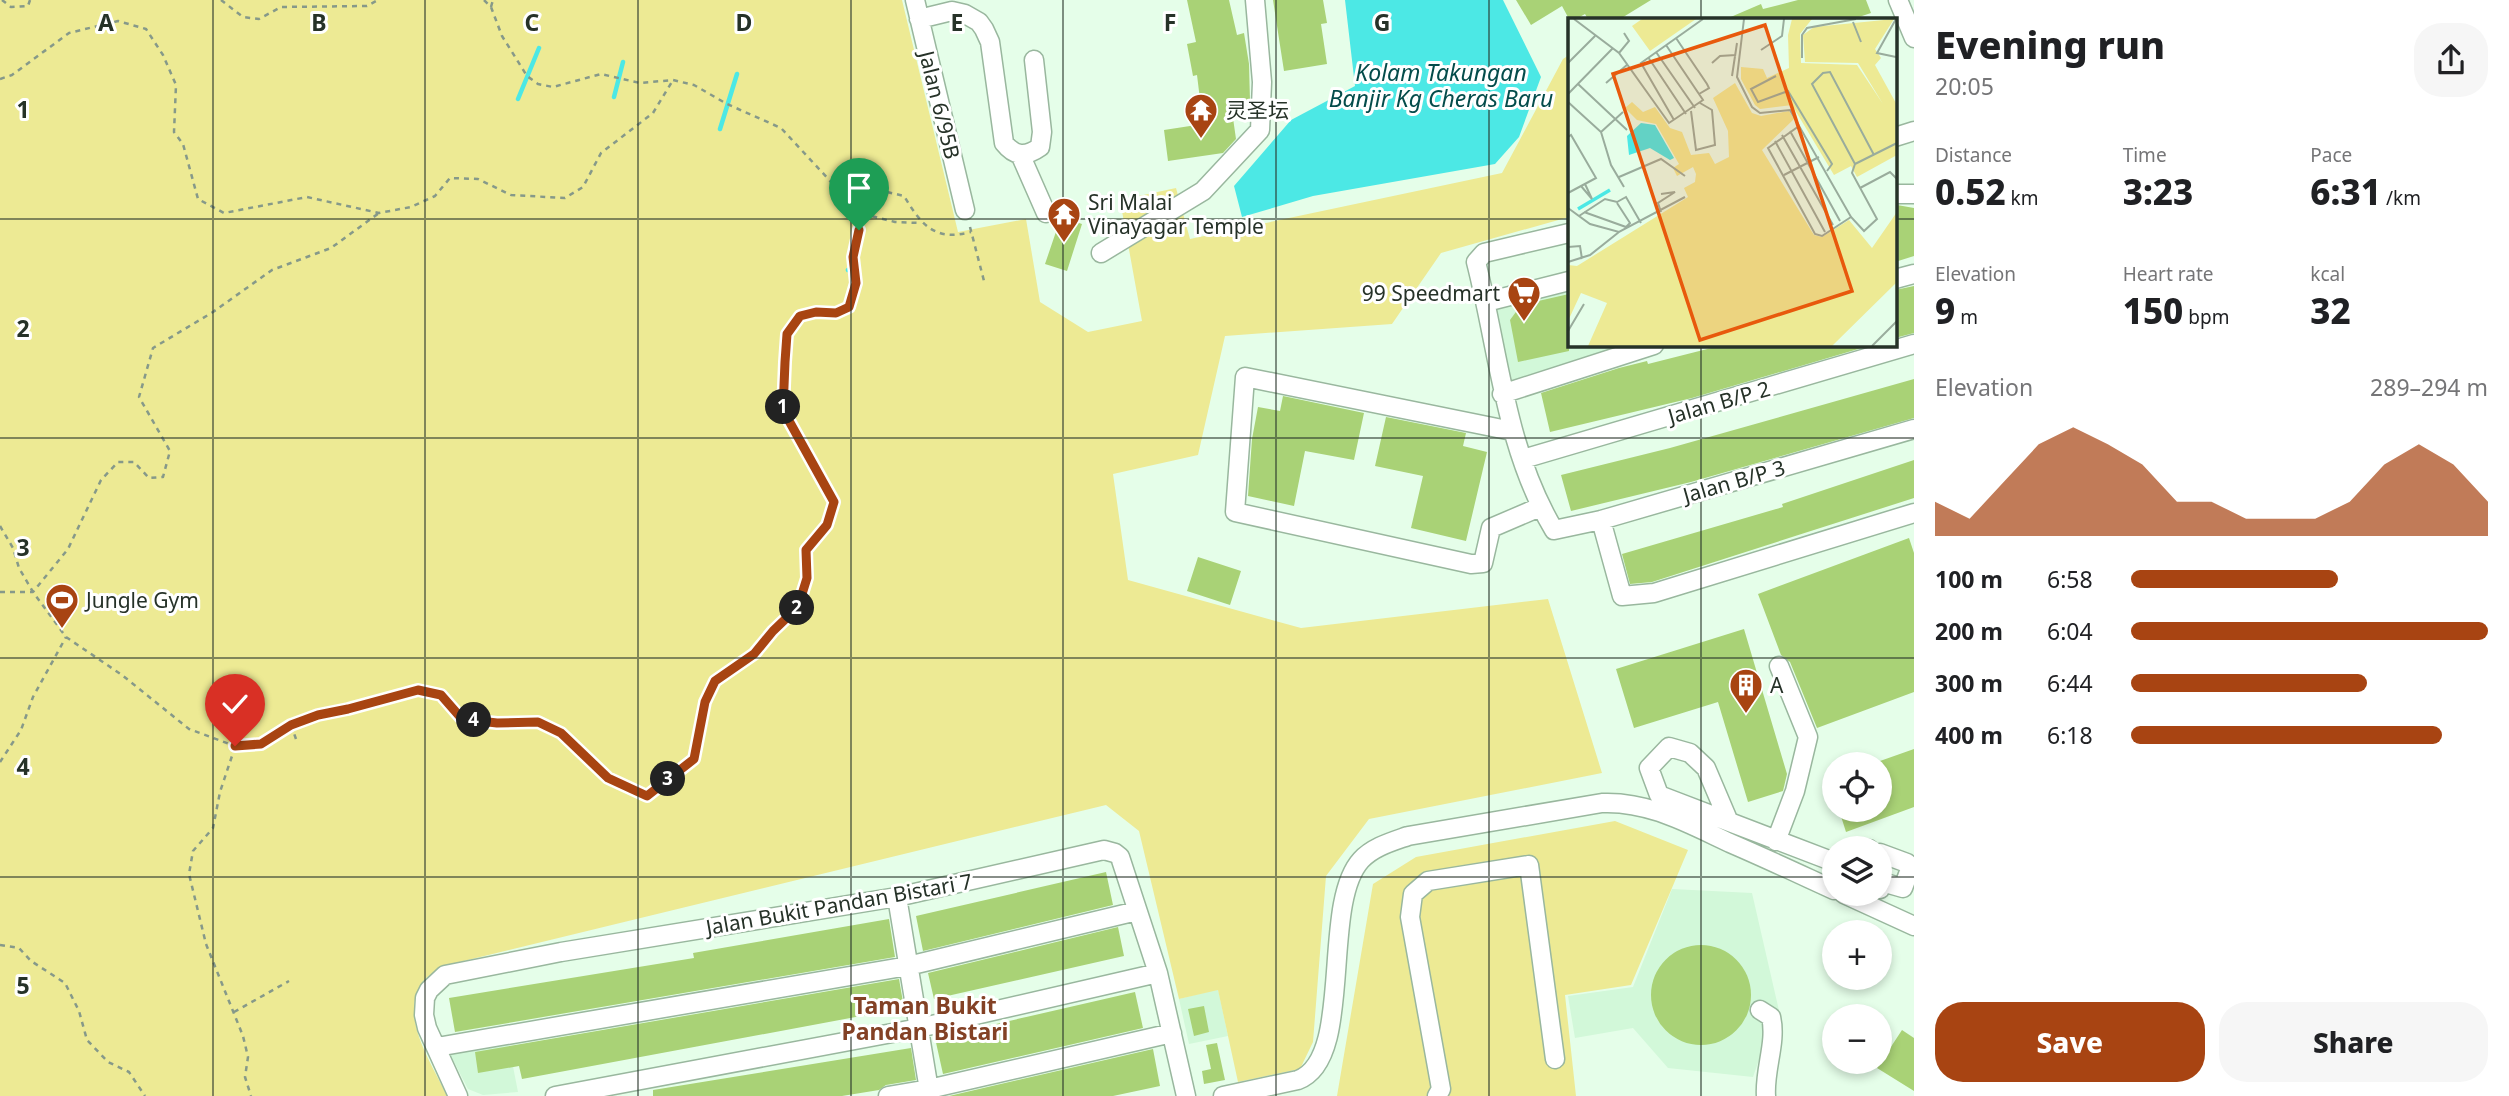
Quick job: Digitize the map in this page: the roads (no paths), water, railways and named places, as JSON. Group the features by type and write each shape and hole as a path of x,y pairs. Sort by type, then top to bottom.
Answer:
{"street":[{"name":"Jalan 6/95B","path":"915,0 965,210"},
{"path":"1101,253 1203,191 1260,130 1262,82 1255,0"},
{"path":"1898,0 1914,38"},
{"path":"919,19 952,11 965,14 979,22 990,42 1004,143 1009,150 1020,154 1030,154 1040,147 1042,132 1034,60"},
{"path":"1896,137 1914,131"},
{"path":"1020,154 1046,213"},
{"path":"1896,194 1914,194"},
{"path":"1512,431 1245,377 1235,512 1471,564 1483,563 1491,528 1540,507 1512,431 1476,262 1485,253 1568,233"},
{"path":"1896,279 1914,274"},
{"path":"1486,302 1568,281"},
{"name":"Jalan B/P 2","path":"1523,460 1914,344"},
{"path":"1503,394 1651,346"},
{"name":"Jalan B/P 3","path":"1540,507 1554,530 1601,520 1914,429"},
{"path":"1601,520 1622,596 1654,593 1914,513"},
{"path":"1776,841 1796,791 1808,737 1779,666"},
{"path":"1730,822 1706,768 1690,753 1669,747 1650,768 1659,795 1822,858"},
{"path":"1223,1096 1298,1080 1306,1077 1318,1064 1328,1036 1348,886 1360,861 1370,852 1388,843 1421,834 1619,802 1665,813 1822,885"},
{"name":"Jalan Bukit Pandan Bistari 7","path":"458,1096 427,1028 424,1007 429,990 445,975 561,952 897,897 1104,850 1120,857 1158,973 1186,1096"},
{"path":"1892,857 1907,863 1910,869 1903,887 1892,889"},
{"path":"1437,1096 1441,1089 1410,917 1413,894 1427,881 1529,865 1555,1059"},
{"path":"897,897 930,1092"},
{"path":"1892,905 1914,926"},
{"path":"437,1047 908,966 1137,911"},
{"path":"555,1096 919,1028 1158,973"},
{"path":"1759,1010 1771,1017 1773,1029 1766,1096"},
{"path":"888,1096 930,1092 1172,1033"}],"water":[{"name":"Kolam Takungan Banjir Kg Cheras Baru","path":"1345,0 1503,0 1541,77 1519,137 1495,164 1313,196 1242,217 1234,186 1291,120 1355,86"}],"waterway":[{"path":"518,99 539,48"},
{"path":"614,97 623,62"},
{"path":"720,129 737,74"},
{"path":"848,270 858,264"}],"place":[{"name":"灵圣坛","path":"1201,140"},
{"name":"Sri Malai Vinayagar Temple","path":"1064,244"},
{"name":"99 Speedmart","path":"1524,323"},
{"name":"Jungle Gym","path":"62,630"},
{"name":"A","path":"1746,715"}],"district":[{"name":"Taman Bukit Pandan Bistari","path":"925,1018"}]}
